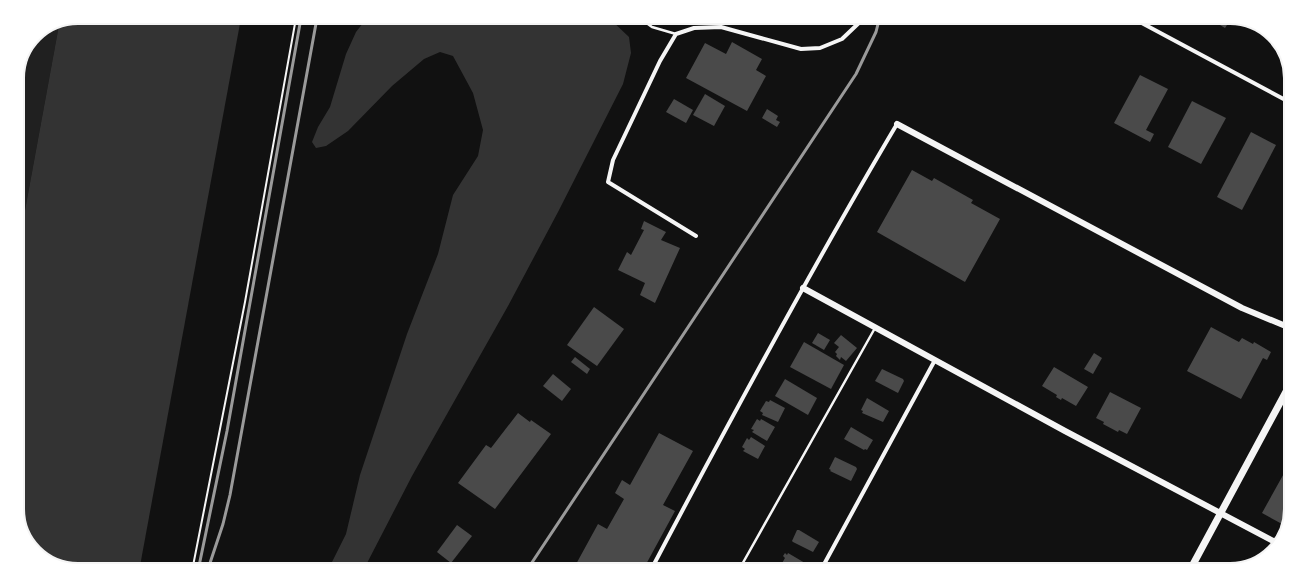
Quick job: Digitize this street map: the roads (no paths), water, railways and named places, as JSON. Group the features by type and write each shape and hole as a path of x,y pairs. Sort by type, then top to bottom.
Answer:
{"main road":[{"path":"1194,563 1284,395"}],"street":[{"path":"696,236 608,182 614,160 660,61 676,34 694,28 721,27 801,49 820,48 842,39 858,24"},
{"path":"1144,24 1284,99"},
{"path":"655,563 837,226 897,124 1242,308 1284,325"},
{"path":"803,288 1065,431 1274,541"},
{"path":"825,563 935,360"}],"lane":[{"path":"648,24 652,27 676,34"},
{"path":"743,563 876,328"}],"railway":[{"path":"200,563 227,431 300,24"},
{"path":"210,563 223,524 230,495 316,24"},
{"path":"532,563 856,74 876,32 878,24"}]}
